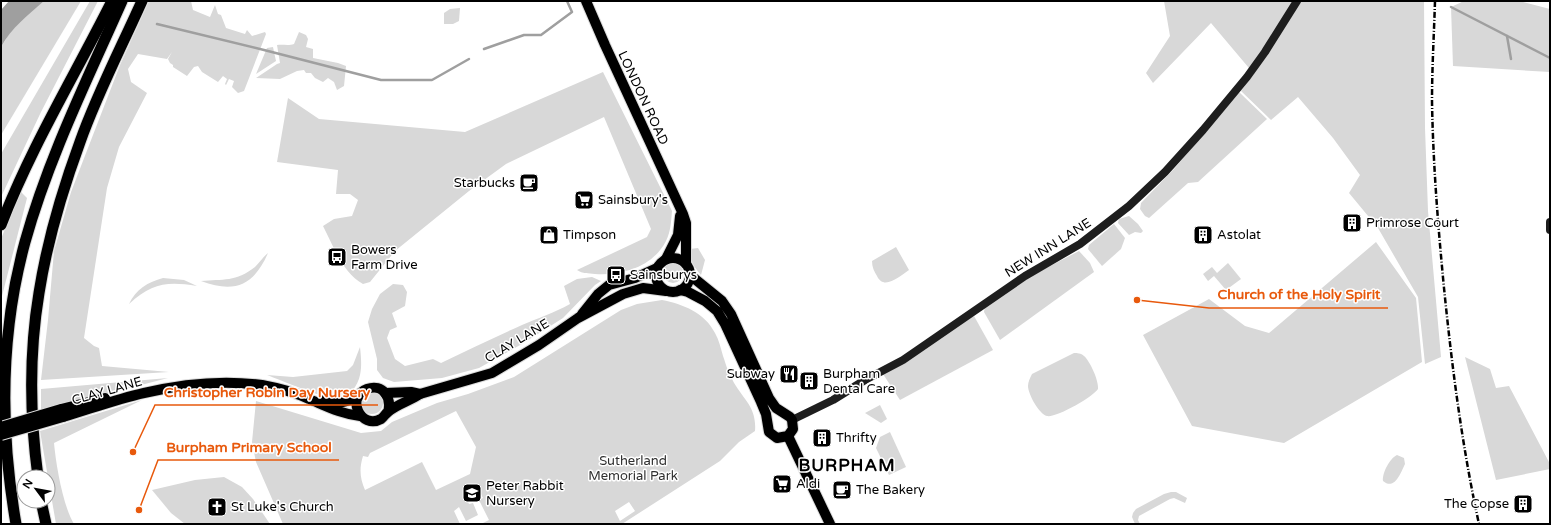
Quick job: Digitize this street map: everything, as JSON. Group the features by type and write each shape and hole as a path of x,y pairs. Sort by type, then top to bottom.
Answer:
{"highway":[{"path":"1,225 36,146 112,1"},
{"path":"16,524 8,483 2,413 5,344 16,275 33,214 48,172 68,122 122,1"},
{"path":"37,469 32,386 38,294 45,261 55,221 80,141 142,1"},
{"path":"43,509 46,524"}],"main road":[{"name":"LONDON ROAD","path":"586,1 686,224 686,264 690,275"},
{"name":"NEW INN LANE","path":"792,420 833,400 865,380 902,360 1025,276 1080,244 1128,206 1165,172 1203,130 1247,77 1266,52 1297,1"},
{"name":"LONDON ROAD","path":"657,268 662,261 666,259 678,235 680,222 678,204"},
{"path":"1550,222 1550,230"},
{"path":"666,259 677,258 686,264"},
{"path":"657,268 656,278 658,284 666,290 676,292 680,290 687,284 690,275 710,289 722,301 730,314 769,398 776,408 792,420 793,430 788,436 781,438 774,436 769,432 766,414 725,324 713,308 696,296 680,290"},
{"name":"CLAY LANE","path":"578,318 598,294 609,285 635,278 657,268"},
{"name":"CLAY LANE","path":"1,427 143,393 190,385 233,384 262,385 288,391 308,398 333,410 375,421 420,394 492,373 539,345 578,318 623,294 644,288 666,290"},
{"name":"CLAY LANE","path":"1,435 62,413 170,382 188,379 250,379 284,384 338,404 358,396 361,392 367,389 376,388 385,393 411,392 420,394"},
{"path":"385,393 389,400 388,412"},
{"path":"358,396 356,407 360,416"},
{"path":"768,425 774,414 782,413"},
{"path":"788,436 830,524"}],"green space":[{"path":"44,1 81,1 1,135 1,47 11,31 23,18"},
{"path":"90,1 98,1 41,112 1,197 1,154"},
{"path":"149,1 191,1 193,10 210,17 215,5 226,28 245,34 247,30 252,36 265,32 266,34 244,91 238,93 232,87 234,81 229,79 226,85 227,79 223,76 218,82 202,72 198,66 194,67 187,76 173,67 170,63 168,59 172,52 167,59 138,54 128,69 131,82 147,93 119,147 107,188 84,338 99,348 102,366 169,372 41,380 54,251 71,192 120,65"},
{"path":"1164,1 1424,1 1425,128 1428,211 1441,357 1425,364 1418,297 1378,228 1349,193 1360,175 1333,138 1298,97 1271,120 1241,91 1254,74 1211,23 1153,83 1146,73 1170,36"},
{"path":"1464,1 1519,1 1550,9 1550,72 1453,66 1451,7"},
{"path":"460,8 459,21 453,24 444,24 444,13 450,9"},
{"path":"299,32 306,35 308,39 306,47 313,49 313,58 346,66 344,86 337,90 334,82 328,78 323,82 315,78 311,73 306,73 304,70 297,71 280,79 256,78 280,63 277,45 294,44"},
{"path":"273,47 276,61 256,74 267,48"},
{"path":"603,72 672,211 669,234 660,250 645,263 625,271 595,274 583,273 577,270 647,237 651,229 604,117 506,164 469,191 395,251 370,282 363,284 349,273 344,266 323,226 334,219 352,216 358,200 350,194 336,194 338,170 277,162 288,98 319,119 465,132"},
{"path":"1239,92 1267,119 1198,182 1188,183 1149,218 1145,216 1140,209 1141,203 1174,169"},
{"path":"20,191 27,198 1,300 1,239"},
{"path":"1129,216 1143,231 1141,233 1135,232 1129,235 1118,223 1119,219"},
{"path":"1114,224 1125,238 1121,249 1102,266 1088,249 1089,245"},
{"path":"1376,242 1416,298 1422,362 1284,443 1192,426 1143,335 1209,299 1245,326 1269,333"},
{"path":"896,247 909,270 892,281 884,282 880,280 876,274 872,261"},
{"path":"698,248 705,260 701,275 692,263 690,257 690,249"},
{"path":"1079,251 1090,263 1094,272 1000,340 984,312 985,306 1029,277"},
{"path":"268,253 256,273 242,284 224,287 201,281 229,279 242,275 255,267"},
{"path":"673,263 680,266 683,273 680,280 673,283 666,280 663,273 666,266"},
{"path":"1228,263 1241,279 1226,290 1214,276 1208,281 1203,274 1212,267 1217,273"},
{"path":"592,277 601,281 595,285 563,318 522,344 479,368 442,378 394,382 383,378 377,370 377,359 368,322 372,309 380,294 393,284 403,285 407,292 405,306 392,313 397,327 390,330 387,338 395,359 405,366 433,359 441,363 558,310 570,304 564,286 577,279"},
{"path":"163,278 184,280 197,286 186,284 160,285 145,292 129,304 139,290 152,282"},
{"name":"Sutherland Memorial Park","path":"662,300 678,304 693,310 711,326 720,344 731,377 754,415 755,431 739,442 720,461 622,524 481,524 489,520 479,500 483,498 476,484 463,491 469,504 473,503 478,515 466,521 459,507 454,511 460,524 283,524 256,462 252,442 256,401 361,433 381,431 392,422 437,403 468,394 514,377 621,310 637,304","holes":["456,411 476,447 470,474 436,490 422,462 365,490 361,473 363,456 368,457 370,453","629,502 635,511 620,521 615,511"]},
{"path":"974,316 993,350 900,400 883,374"},
{"path":"360,347 361,372 359,379 355,387 342,398 338,399 325,396 267,375 293,377 347,371 353,365"},
{"path":"1074,353 1083,355 1089,362 1096,376 1098,389 1095,393 1074,406 1058,414 1047,416 1037,408 1028,390 1030,378 1032,374"},
{"path":"1465,357 1490,369 1496,388 1509,386 1550,464 1550,469 1496,480"},
{"path":"168,378 41,411 41,389"},
{"path":"372,392 380,395 383,403 380,411 372,414 364,411 361,403 364,395"},
{"path":"142,400 54,443 58,474 63,496 74,524 56,524 53,509 56,509 56,469 47,469 40,431"},
{"path":"880,405 887,419 881,423 865,413"},
{"path":"890,432 906,467 889,475 876,448 880,437"},
{"path":"1397,455 1404,458 1405,464 1397,479 1391,484 1387,483 1383,481 1385,470 1389,462"},
{"path":"224,477 242,487 253,499 270,524 185,524 171,513 152,490 195,480"},
{"path":"1176,492 1187,498 1185,503 1174,498 1170,499 1139,516 1138,520 1140,524 1135,524 1132,517 1136,509 1164,494"}],"shaded area":[{"path":"9,1 44,1 15,28 1,47 1,10"}],"waterway":[{"path":"484,49 524,35 541,35 572,12 567,1"},
{"path":"1451,7 1550,58"},
{"path":"157,24 381,80 432,80 469,59"},
{"path":"1507,36 1511,59"}],"railway":[{"path":"1435,1 1432,101 1440,241 1454,377 1467,465 1479,524"}],"place":[{"name":"Starbucks","path":"529,183"},
{"name":"Sainsbury's","path":"584,200"},
{"name":"Primrose Court","path":"1352,223"},
{"name":"Timpson","path":"549,235"},
{"name":"Astolat","path":"1203,235"},
{"name":"Bowers Farm Drive","path":"337,257"},
{"name":"Sainsburys","path":"616,275"},
{"name":"Church of the Holy Spirit","path":"1137,300"},
{"name":"Subway","path":"789,374"},
{"name":"Burpham Dental Care","path":"809,381"},
{"name":"Thrifty","path":"822,438"},
{"name":"Christopher Robin Day Nursery","path":"133,452"},
{"name":"Aldi","path":"782,484"},
{"name":"The Bakery","path":"842,490"},
{"name":"Peter Rabbit Nursery","path":"472,493"},
{"name":"The Copse","path":"1523,504"},
{"name":"St Luke's Church","path":"217,507"},
{"name":"Burpham Primary School","path":"139,510"}],"district":[{"name":"BURPHAM","path":"847,465"}]}
